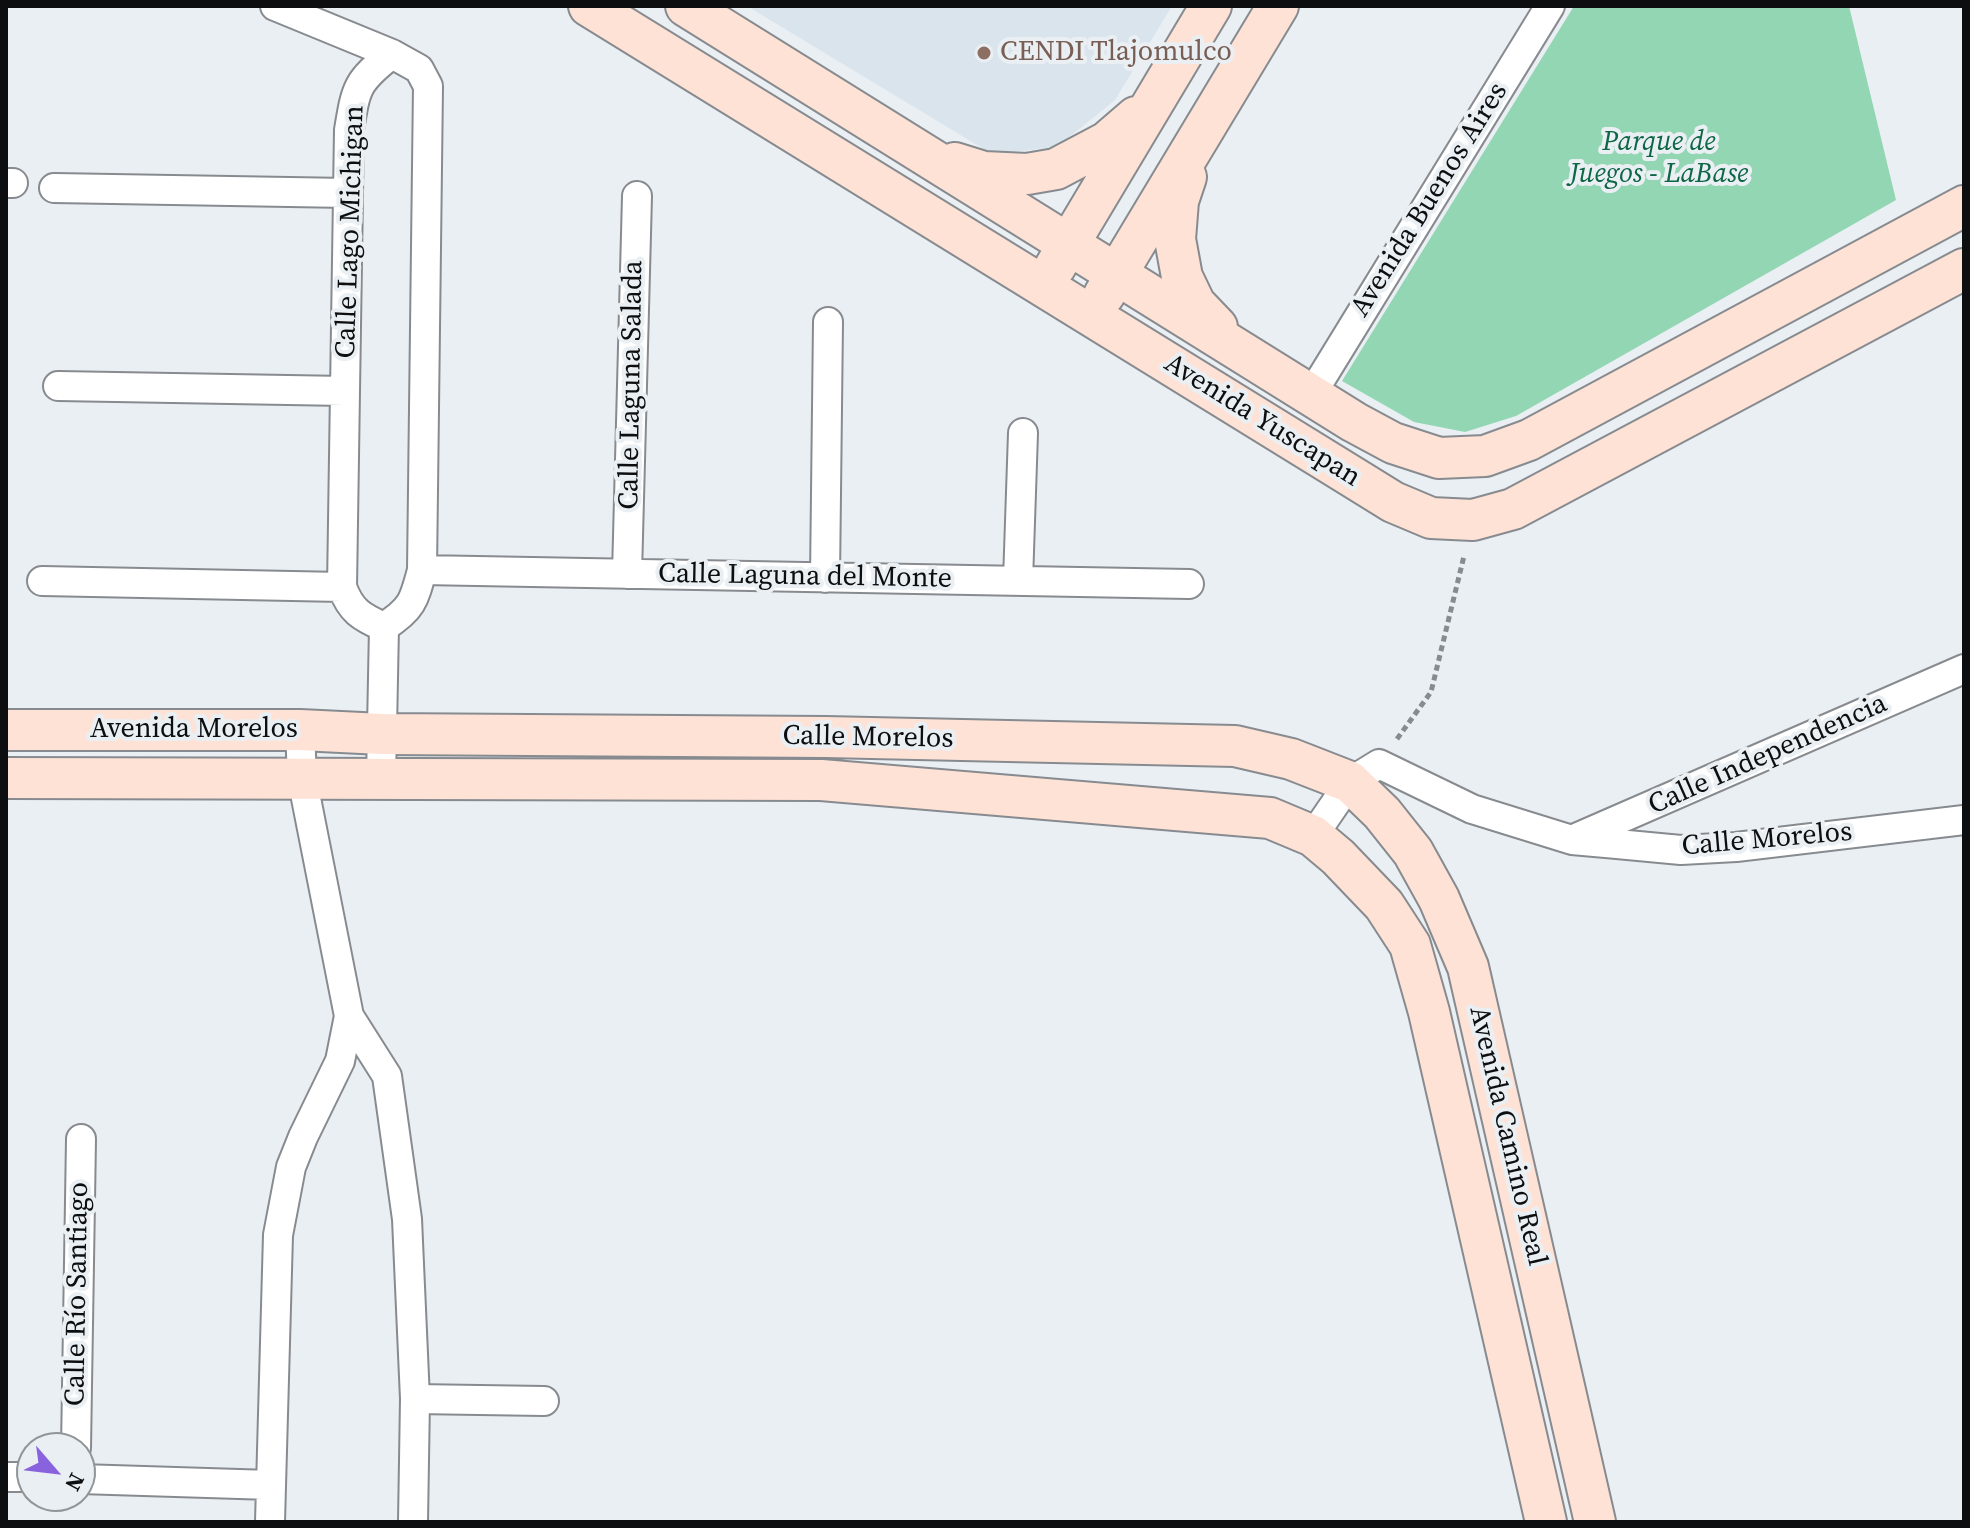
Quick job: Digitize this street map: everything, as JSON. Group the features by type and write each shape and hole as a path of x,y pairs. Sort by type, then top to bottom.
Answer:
{"street":[{"path":"275,6 392,54 419,69 428,86 422,570 414,599 402,616 384,627"},
{"name":"Avenida Yuscapan","path":"589,6 1393,502 1431,518 1473,520 1513,509 1964,269"},
{"name":"Avenida Yuscapan","path":"686,6 1311,395 1393,443 1439,458 1485,456 1529,440 1964,206"},
{"path":"1044,286 1211,6"},
{"path":"1092,315 1278,6"},
{"name":"Avenida Buenos Aires","path":"1311,395 1550,6"},
{"name":"Calle Lago Michigan","path":"342,587 349,130 354,94 368,73 392,54"},
{"path":"919,151 984,172 1027,174 1056,169 1107,142 1155,101"},
{"path":"1204,128 1178,201 1175,239 1182,277 1195,304 1236,348"},
{"path":"54,188 348,193"},
{"name":"Calle Laguna Salada","path":"627,574 637,196"},
{"path":"825,578 828,322"},
{"path":"58,386 345,391"},
{"path":"1018,581 1023,433"},
{"name":"Calle Laguna del Monte","path":"422,570 1189,584"},
{"path":"42,581 342,587 348,604 364,619 384,627"},
{"path":"381,779 384,627"},
{"name":"Calle Independencia","path":"1572,840 1964,669"},
{"name":"Avenida Morelos","path":"6,730 300,730 382,734"},
{"path":"300,730 302,778 349,1016 387,1076 407,1219 415,1399 413,1522"},
{"name":"Calle Morelos","path":"382,734 920,739 1235,746 1364,773 1572,840 1681,850 1736,847 1964,820"},
{"path":"915,788 920,739"},
{"path":"1325,846 1364,773"},
{"name":"Avenida Camino Real","path":"1364,773 1382,813 1413,852 1439,899 1468,967 1595,1522"},
{"name":"Avenida Morelos","path":"6,778 381,779"},
{"name":"Calle Morelos","path":"381,779 821,780 1270,818 1325,846"},
{"name":"Avenida Camino Real","path":"1325,846 1384,905 1410,945 1429,1012 1546,1522"},
{"path":"270,1522 278,1235 291,1167 340,1061 349,1016"},
{"name":"Calle Río Santiago","path":"76,1432 81,1139"},
{"path":"415,1399 544,1401"},
{"path":"96,1480 271,1485"}],"path":[{"path":"1364,773 1431,692 1473,520"}],"shaded area":[{"name":"CENDI Tlajomulco","path":"747,6 1172,6 1115,100 1057,147 992,154"}],"green space":[{"name":"Parque de Juegos - LaBase","path":"1574,6 1849,6 1896,200 1516,416 1465,432 1414,422 1342,381"}],"place":[{"name":"CENDI Tlajomulco","path":"984,53"}]}
